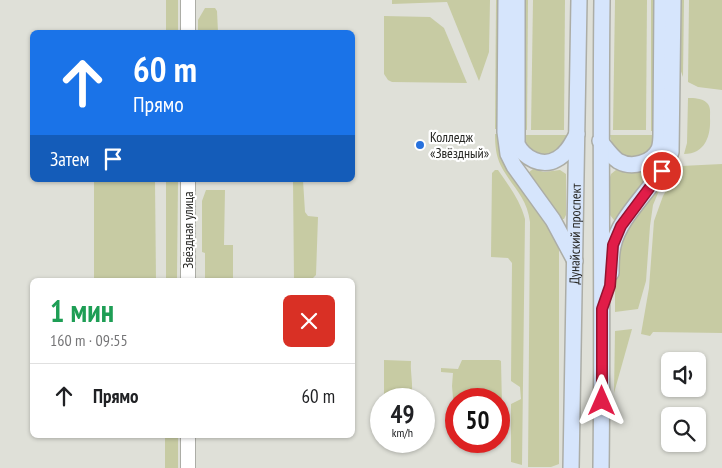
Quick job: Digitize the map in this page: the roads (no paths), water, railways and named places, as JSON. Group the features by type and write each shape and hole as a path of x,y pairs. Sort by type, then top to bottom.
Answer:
{"main road":[{"path":"506,0 505,132 508,154 514,166 553,220 575,263"},
{"path":"517,0 517,144 527,156 537,161 547,162 557,159 562,155 578,133"},
{"name":"Дунайский проспект","path":"571,468 579,0"},
{"name":"Дунайский проспект","path":"601,468 600,140 602,0"},
{"path":"600,140 614,157 619,161 629,164 648,160 659,149 661,133 662,0"},
{"path":"602,309 610,286 613,245 617,235 621,226 662,171 671,152 674,0"}],"street":[{"path":"188,0 188,30"},
{"name":"Звёздная улица","path":"188,182 188,278"},
{"path":"188,438 188,468"}],"place":[{"name":"Колледж «Звёздный»","path":"420,145"}]}
